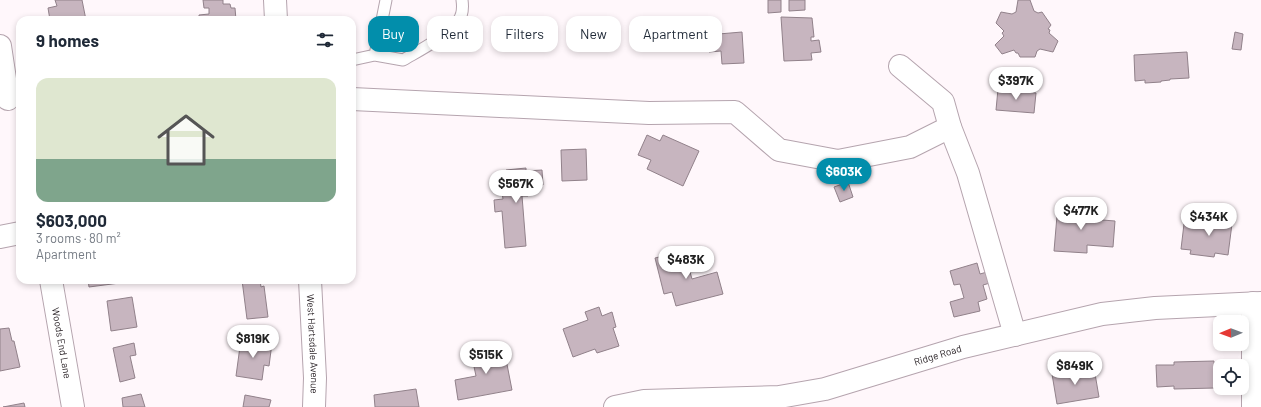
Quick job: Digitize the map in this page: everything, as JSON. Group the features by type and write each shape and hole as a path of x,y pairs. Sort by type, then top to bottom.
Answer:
{"street":[{"path":"275,0 276,16"},
{"path":"0,46 8,99"},
{"path":"900,66 943,102 950,127 968,173 1015,335"},
{"path":"356,99 649,113 735,112 779,150 838,161 910,147 950,127"},
{"path":"0,237 16,234"},
{"name":"Woods End Lane","path":"52,284 73,407"},
{"name":"West Hartsdale Avenue","path":"310,284 315,378 314,407"},
{"path":"1253,407 1257,303"},
{"name":"Ridge Road","path":"615,407 644,401 778,397 817,390 963,347 1102,314 1163,307 1257,303"}],"lane":[{"path":"375,55 386,0"},
{"path":"356,59 375,55 403,60 430,44 459,21 463,9 462,0"}],"building":[{"path":"55,0 82,0 85,16 49,16 48,8 57,6"},
{"path":"203,0 223,0 223,4 230,4 231,8 235,8 236,16 199,16 209,14 209,8 204,8"},
{"path":"768,0 781,0 781,12 768,13"},
{"path":"789,0 805,0 805,10 789,11"},
{"path":"1018,0 1030,0 1034,11 1038,13 1042,12 1051,25 1048,29 1050,30 1049,33 1058,41 1053,52 1040,49 1037,51 1035,57 1020,57 1014,50 1002,54 995,45 1004,36 1002,33 1004,31 996,23 1001,12 1012,14 1016,12"},
{"path":"781,17 812,18 814,37 811,37 811,41 819,40 821,52 811,53 812,60 784,61"},
{"path":"742,32 744,63 722,64 722,34"},
{"path":"1235,32 1243,34 1241,50 1232,49"},
{"path":"1187,52 1189,78 1145,83 1145,80 1135,81 1134,55"},
{"path":"998,89 1036,93 1034,113 996,110"},
{"path":"647,135 660,141 663,135 699,151 683,186 647,169 651,160 638,155"},
{"path":"586,149 587,180 562,181 561,150"},
{"path":"526,168 526,171 542,170 543,185 527,186 528,196 522,196 526,246 505,248 502,211 495,212 494,200 503,199 502,192 507,191 506,170"},
{"path":"848,182 853,197 840,202 834,187"},
{"path":"1058,204 1077,206 1077,218 1115,221 1113,247 1087,245 1087,253 1054,251"},
{"path":"1215,214 1233,216 1228,255 1215,253 1214,257 1190,254 1191,250 1181,249 1184,224 1214,227"},
{"path":"684,251 692,279 717,272 723,294 676,306 672,292 664,294 655,258"},
{"path":"977,263 980,274 987,272 990,283 983,285 987,299 978,302 980,311 954,317 950,302 964,298 960,284 954,285 950,271"},
{"path":"89,284 112,284 89,287"},
{"path":"243,284 261,284 261,287 264,286 268,317 247,319"},
{"path":"132,297 137,327 111,331 107,301"},
{"path":"599,307 602,316 612,312 616,327 613,328 619,346 597,353 595,349 573,357 563,329 588,320 585,312"},
{"path":"9,328 12,341 14,341 20,367 0,371 0,329"},
{"path":"241,339 272,343 269,366 264,365 262,380 236,376"},
{"path":"134,343 136,355 130,356 135,378 120,382 113,348"},
{"path":"503,344 512,390 458,400 455,380 476,376 473,362 480,360 478,348"},
{"path":"1213,361 1213,388 1174,389 1174,386 1157,387 1156,365 1174,365 1174,362"},
{"path":"1094,368 1099,397 1057,404 1052,374"},
{"path":"416,389 419,407 375,407 374,395"},
{"path":"141,394 145,407 123,407 122,398"},
{"path":"245,395 271,400 269,407 243,407"},
{"path":"24,403 25,407 3,407"}]}
